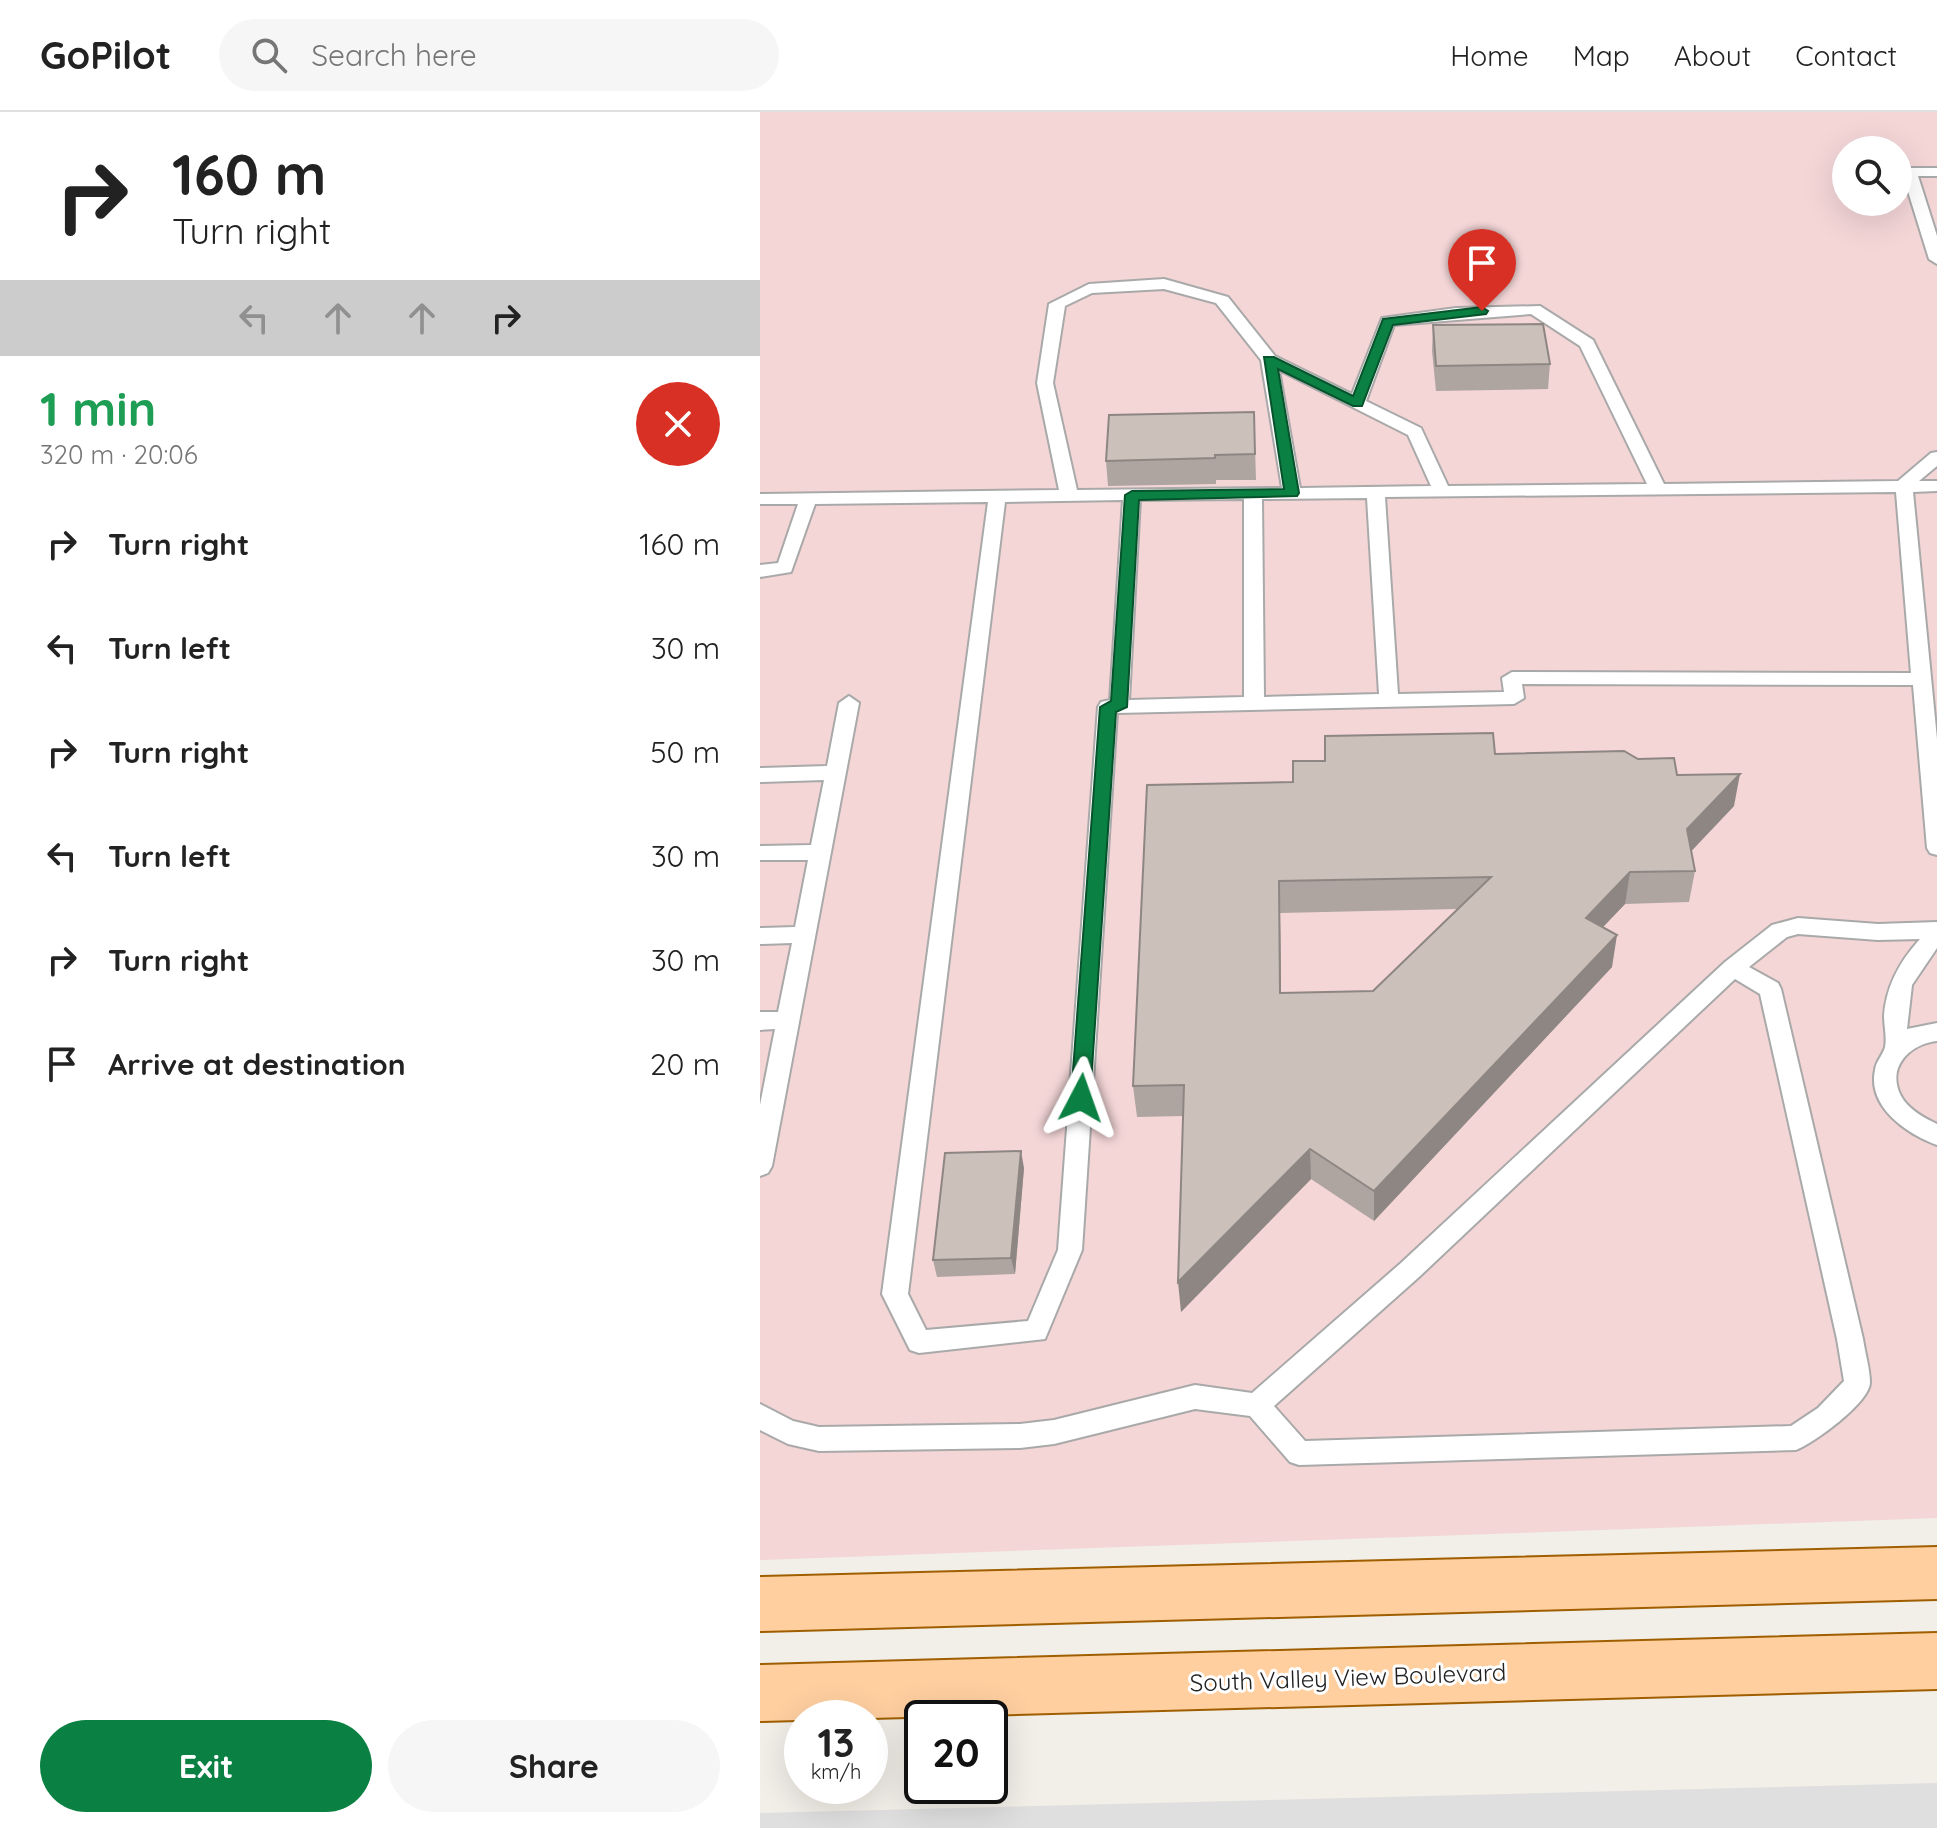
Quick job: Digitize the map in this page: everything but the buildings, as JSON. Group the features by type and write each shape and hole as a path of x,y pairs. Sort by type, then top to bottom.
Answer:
{"main road":[{"path":"760,1604 1937,1573"},
{"name":"South Valley View Boulevard","path":"760,1693 1937,1661"}],"lane":[{"path":"1937,172 1909,172 1937,259"},
{"path":"1069,496 1045,383 1057,304 1089,289 1164,284 1222,300 1269,359 1415,432 1442,492"},
{"path":"1357,403 1388,321 1456,313 1534,309 1587,343 1658,489"},
{"path":"1269,359 1292,493"},
{"path":"1904,485 1937,457"},
{"path":"1904,485 1937,848"},
{"path":"760,499 1937,486"},
{"path":"1376,493 1389,701"},
{"path":"1253,494 1254,704"},
{"path":"1119,707 1132,495"},
{"path":"997,497 895,1294 919,1342 1036,1331 1070,1250 1108,707 1514,698 1512,678 1921,679"},
{"path":"760,571 785,568 808,499"},
{"path":"760,1166 765,1113 787,1020 849,703"},
{"path":"760,775 834,773"},
{"path":"760,853 819,852"},
{"path":"1257,1405 1410,1270 1733,968 1780,931 1798,926 1878,932 1937,932"},
{"path":"1896,1048 1893,1006 1912,961 1937,932"},
{"path":"760,936 803,935"},
{"path":"760,1416 788,1432 819,1439 1020,1436 1054,1432 1195,1397 1257,1405 1299,1453 1796,1438 1827,1416 1857,1385 1850,1339 1770,989 1733,968"},
{"path":"760,1021 787,1020"},
{"path":"1937,1032 1913,1037 1896,1048 1887,1062 1885,1078 1889,1095 1900,1111 1917,1125 1937,1135"}],"shaded area":[{"path":"760,112 1937,112 1937,1518 760,1560"},
{"path":"1937,1783 1937,1828 760,1828 760,1813"}],"route":[{"path":"1081,1098 1108,707 1119,707 1132,495 1292,493 1269,359 1357,403 1388,321 1482,311"}]}
